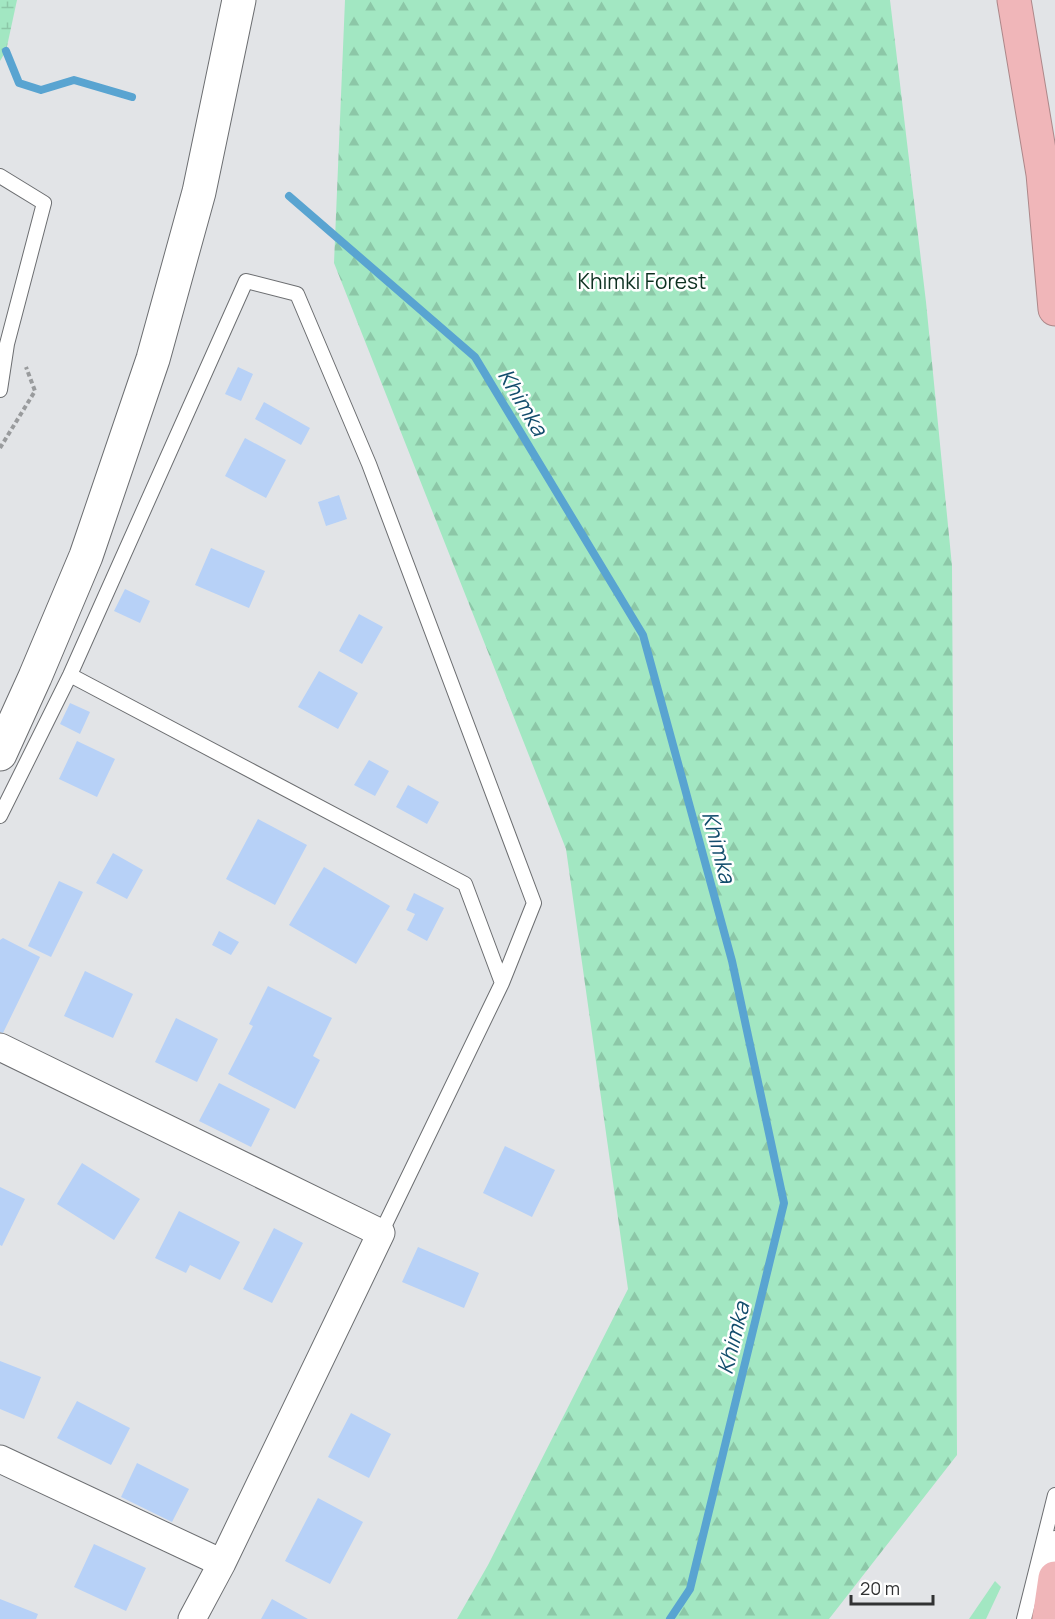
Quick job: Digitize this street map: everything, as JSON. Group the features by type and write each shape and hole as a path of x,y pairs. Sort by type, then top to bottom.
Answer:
{"highway":[{"path":"1014,0 1042,174 1055,309"},
{"path":"1048,1619 1055,1578"}],"street":[{"path":"0,754 86,556 153,359 199,192 239,0"},
{"path":"0,1047 381,1233 222,1563 192,1619"},
{"path":"0,1459 222,1563"}],"lane":[{"path":"0,176 44,203 7,344 0,390"},
{"path":"0,816 70,675 246,281 297,294 369,464 534,903 502,983 381,1233"},
{"path":"70,675 465,884 502,983"},
{"path":"1037,1619 1055,1495"},
{"path":"1017,1619 1049,1541"},
{"path":"1024,1619 1049,1541"}],"green space":[{"path":"0,0 17,0 6,51 0,61"},
{"name":"Khimki Forest","path":"345,0 890,0 926,302 952,566 957,1455 829,1619 457,1619 488,1565 628,1289 566,849 334,263"},
{"path":"995,1581 1001,1587 986,1619 969,1619"}],"building":[{"path":"238,367 253,374 241,401 225,394"},
{"path":"264,402 310,428 301,445 255,419"},
{"path":"245,438 286,460 266,498 225,476"},
{"path":"339,495 347,519 326,526 318,502"},
{"path":"211,548 265,571 249,608 195,585"},
{"path":"125,589 150,601 140,623 114,611"},
{"path":"359,614 383,627 362,664 339,651"},
{"path":"319,671 358,693 338,729 298,707"},
{"path":"70,703 90,712 80,734 60,724"},
{"path":"77,741 115,759 97,797 59,779"},
{"path":"369,760 389,771 375,796 354,785"},
{"path":"408,785 439,802 427,824 396,807"},
{"path":"258,819 307,845 275,905 226,879"},
{"path":"113,853 143,870 127,899 96,883"},
{"path":"324,867 390,906 356,964 289,925"},
{"path":"59,881 83,892 51,957 28,946"},
{"path":"414,893 444,908 427,941 407,930 415,914 406,910"},
{"path":"219,931 239,942 231,955 212,945"},
{"path":"3,938 40,957 3,1033 0,1032 0,940"},
{"path":"85,971 133,994 113,1038 64,1016"},
{"path":"268,986 332,1018 313,1056 320,1060 295,1109 228,1074 253,1026 249,1024"},
{"path":"176,1018 218,1039 197,1082 155,1062"},
{"path":"219,1083 270,1109 251,1147 199,1121"},
{"path":"505,1146 555,1170 532,1217 483,1193"},
{"path":"82,1163 140,1199 114,1240 57,1204"},
{"path":"0,1187 25,1199 2,1246 0,1245"},
{"path":"179,1211 240,1242 220,1280 190,1265 186,1273 155,1258"},
{"path":"274,1228 303,1243 272,1303 243,1289"},
{"path":"418,1247 479,1273 464,1308 402,1282"},
{"path":"0,1361 41,1377 24,1419 0,1409"},
{"path":"77,1401 130,1428 111,1465 57,1438"},
{"path":"351,1413 391,1434 369,1478 328,1457"},
{"path":"137,1463 189,1489 172,1522 121,1497"},
{"path":"318,1498 363,1522 330,1584 285,1561"},
{"path":"94,1544 146,1568 126,1611 74,1587"},
{"path":"0,1599 38,1614 36,1619 0,1619"},
{"path":"272,1599 308,1619 261,1619"}],"waterway":[{"name":"Khimka","path":"6,51 19,83 41,90 74,80 132,97"},
{"name":"Khimka","path":"289,196 475,357 643,635 732,961 784,1203 690,1589 670,1619"}]}
